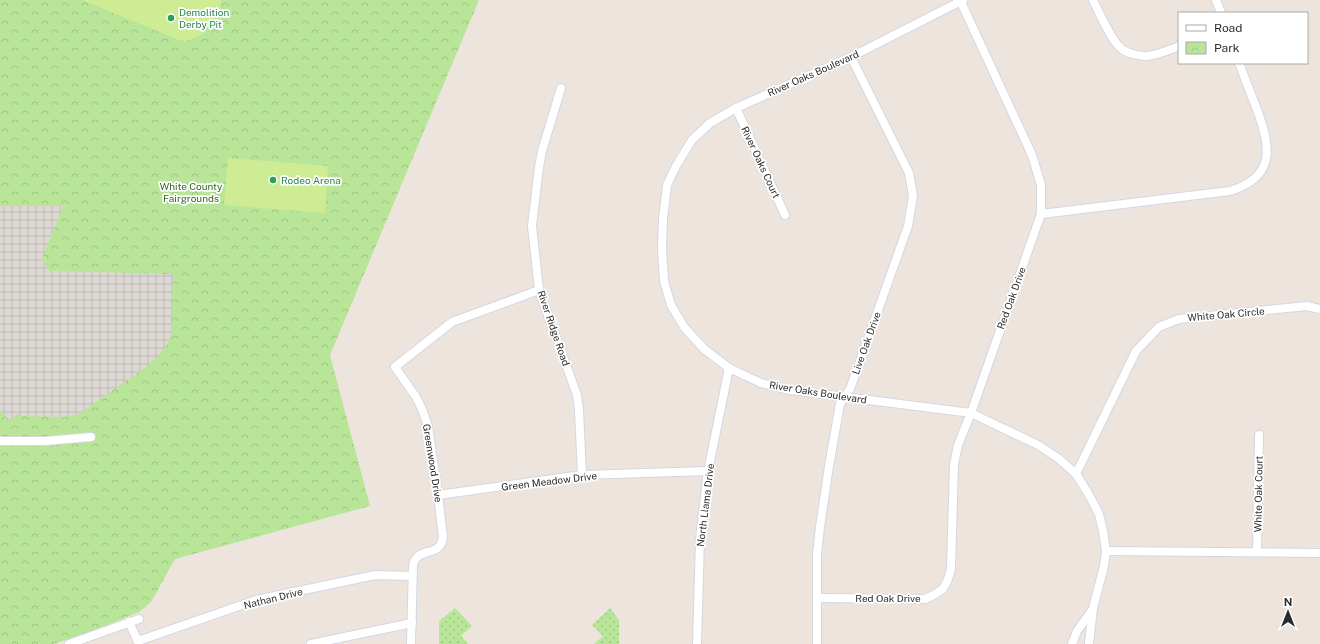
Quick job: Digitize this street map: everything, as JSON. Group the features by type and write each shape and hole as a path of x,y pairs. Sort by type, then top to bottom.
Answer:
{"street":[{"path":"961,0 1032,155 1041,185 1042,214 1230,191 1242,187 1250,182 1264,167 1267,156 1267,141 1264,128 1239,64"},
{"name":"River Oaks Boulevard","path":"961,0 851,57 736,108 710,123 692,140 676,166 667,185 663,219 662,248 664,281 671,305 684,327 704,349 729,368 761,383 790,390 971,413 1038,445 1058,458 1076,474 1088,493 1099,514 1103,531 1106,551 1104,566 1093,608 1089,644"},
{"path":"1093,0 1114,40 1122,49 1133,55 1147,56 1178,46"},
{"path":"1216,0 1220,12"},
{"name":"Live Oak Drive","path":"817,644 817,555 829,466 840,404 850,390 908,226 913,196 909,173 851,57"},
{"name":"River Ridge Road","path":"561,88 542,151 533,212 533,239 539,290 577,396 580,410 582,475"},
{"name":"River Oaks Court","path":"736,108 786,215"},
{"name":"Red Oak Drive","path":"817,598 925,599 940,592 947,583 951,569 954,464 958,445 971,413 1042,214"},
{"name":"Greenwood Drive","path":"411,644 412,576 414,560 418,556 438,548 442,543 443,536 428,426 416,397 395,366 452,322 539,290"},
{"name":"White Oak Circle","path":"1076,474 1136,351 1159,327 1179,319 1307,306 1320,309"},
{"name":"North Llama Drive","path":"697,644 700,539 708,471 729,368"},
{"name":"White Oak Court","path":"1257,552 1259,435"},
{"path":"0,441 91,437"},
{"name":"Green Meadow Drive","path":"438,495 582,475 708,471"},
{"path":"1106,551 1320,553"},
{"name":"Nathan Drive","path":"138,642 256,600 375,575 412,576"},
{"name":"River Oaks Boulevard","path":"1072,644 1077,631 1093,608"},
{"path":"68,644 139,619"},
{"path":"129,622 138,642"},
{"path":"311,644 412,623"}],"green space":[{"name":"White County Fairgrounds","path":"0,0 479,0 330,355 370,506 175,559 151,602 139,612 87,633 54,644 0,644"},
{"name":"Demolition Derby Pit","path":"82,0 222,0 219,12 203,34 184,42"},
{"name":"Rodeo Arena","path":"228,158 328,166 325,213 224,205"},
{"path":"455,608 472,626 461,636 468,644 439,644 439,621"},
{"path":"610,608 619,620 619,644 594,644 603,636 592,625"}],"shaded area":[{"path":"0,206 63,206 42,259 49,271 173,274 171,335 166,346 158,356 142,370 79,414 64,417 19,416 17,414 10,421 0,411"}],"place":[{"name":"Demolition Derby Pit","path":"171,18"},
{"name":"Rodeo Arena","path":"273,180"}]}
